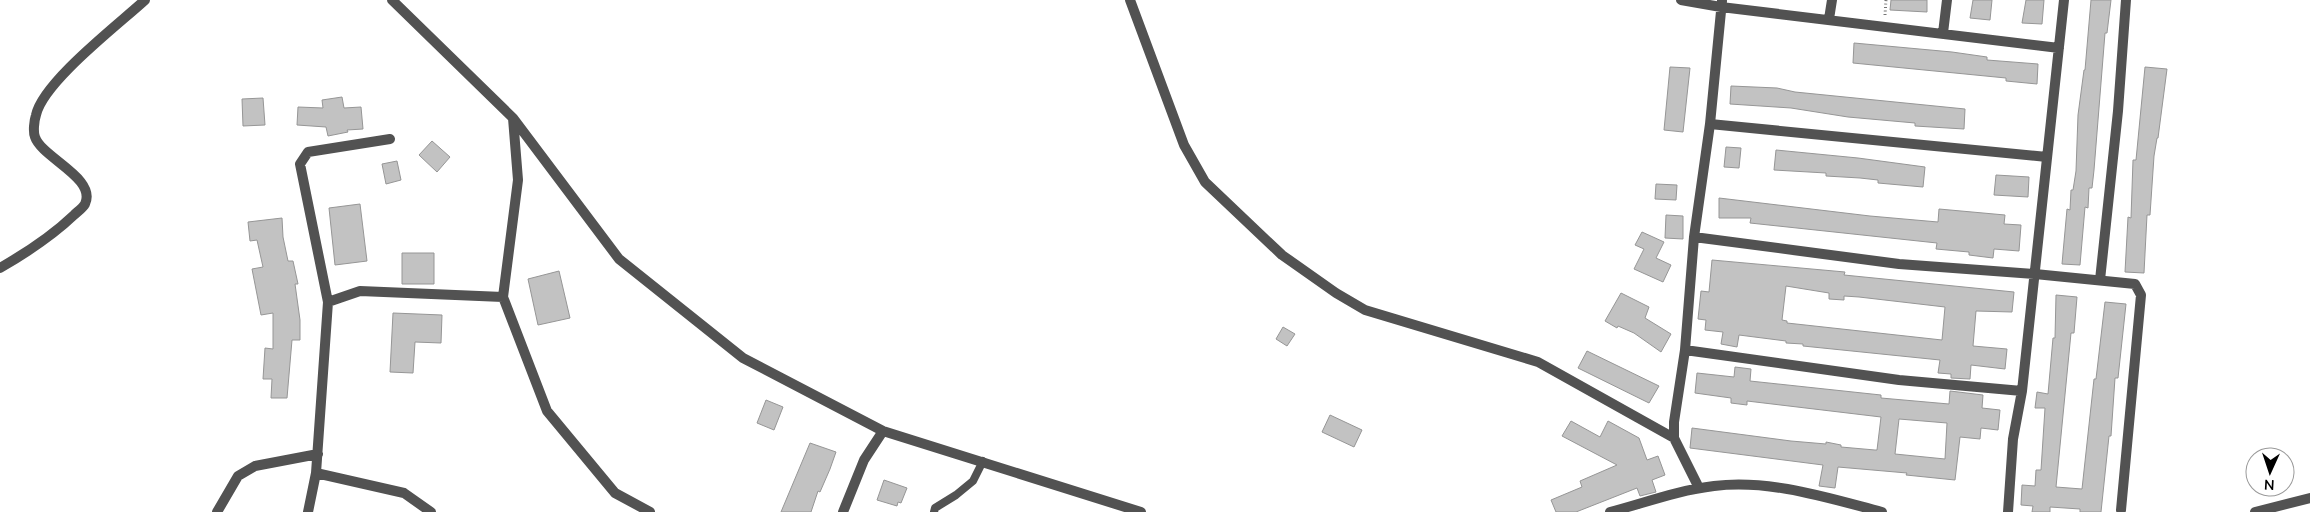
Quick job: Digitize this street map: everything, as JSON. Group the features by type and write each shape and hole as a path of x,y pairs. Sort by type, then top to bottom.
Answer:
{"street":[{"path":"0,268 64,224 85,204 86,192 81,182 37,141 35,136 35,116 39,106 68,68 145,0"},
{"path":"392,0 513,118 619,260 743,358 883,431 1141,512"},
{"path":"1130,0 1184,145 1205,182 1282,255 1365,310 1538,362 1674,438"},
{"path":"1681,0 1721,3 2059,48"},
{"path":"1829,18 1832,0"},
{"path":"1943,33 1947,0"},
{"path":"2008,512 2013,439 2022,391 2064,0"},
{"path":"2100,280 2118,111 2126,0"},
{"path":"1700,488 1674,438 1674,422 1684,350 1694,237 1710,124 1721,3"},
{"path":"513,118 518,180 503,297 547,411 615,493 650,512"},
{"path":"1710,124 2047,157"},
{"path":"308,512 318,454 328,302 300,164 308,152 390,139"},
{"path":"1694,237 1899,264 2134,284 2141,295 2121,510"},
{"path":"328,302 360,291 503,297"},
{"path":"1684,350 1899,380 2022,391"},
{"path":"843,512 864,460 883,431"},
{"path":"217,512 238,476 244,472 255,466 318,454"},
{"path":"316,473 404,493 431,512"},
{"path":"1610,512 1700,488 1715,486 1770,487 1814,494 1882,512"},
{"path":"2255,512 2310,498"}],"lane":[{"path":"934,512 935,508 956,496 973,481 983,461"}],"building":[{"path":"1891,0 1927,0 1927,12 1890,10"},
{"path":"1973,0 1992,0 1990,20 1970,18"},
{"path":"2026,0 2044,0 2042,24 2022,23"},
{"path":"2091,0 2111,0 2107,33 2105,33 2094,170 2092,188 2089,188 2088,208 2085,207 2080,265 2062,264 2067,209 2070,210 2071,190 2073,190 2076,171 2078,115 2085,70"},
{"path":"1854,43 1952,52 1987,57 1987,60 2038,64 2037,84 2006,81 2006,78 1853,63"},
{"path":"1670,67 1690,68 1683,132 1664,130"},
{"path":"2145,67 2167,69 2154,156 2150,215 2147,215 2144,273 2125,272 2128,217 2131,218 2133,160 2136,160"},
{"path":"1731,86 1777,88 1795,92 1965,109 1964,129 1915,126 1915,123 1848,117 1791,108 1730,104"},
{"path":"342,97 344,108 361,107 363,129 347,130 348,132 328,136 326,127 297,125 298,107 323,108 322,100"},
{"path":"263,98 265,125 243,126 242,99"},
{"path":"432,141 450,157 437,172 419,155"},
{"path":"1726,147 1741,148 1739,168 1724,167"},
{"path":"1776,150 1925,167 1923,187 1878,183 1878,180 1826,176 1826,173 1774,170"},
{"path":"397,161 401,180 386,184 382,164"},
{"path":"1996,175 2029,177 2028,197 1994,195"},
{"path":"1656,184 1677,185 1676,200 1655,199"},
{"path":"1719,198 1938,222 1939,209 2005,215 2004,224 2021,225 2019,251 1994,249 1993,258 1969,255 1969,252 1936,249 1937,243 1750,223 1751,218 1719,218"},
{"path":"360,204 367,261 335,265 329,208"},
{"path":"1666,215 1683,216 1683,239 1665,238"},
{"path":"282,218 283,237 288,261 293,261 298,284 295,284 300,320 300,340 292,340 287,398 271,398 272,379 263,379 265,348 273,349 273,313 261,315 252,269 263,267 257,240 250,241 248,222"},
{"path":"1642,232 1664,242 1656,258 1671,265 1663,282 1634,269 1644,249 1635,245"},
{"path":"402,253 434,253 434,284 402,284"},
{"path":"1712,260 1845,272 1844,275 2014,292 2012,312 1976,311 1973,346 2007,349 2005,369 1971,365 1970,379 1951,378 1951,374 1938,373 1940,360 1803,346 1803,344 1786,343 1786,341 1739,335 1737,347 1721,344 1723,332 1705,330 1706,320 1698,319 1701,291 1709,292","holes":["1786,286 1829,293 1829,299 1844,300 1844,296 1859,297 1945,307 1942,340 1787,323 1787,321 1782,320"]},
{"path":"559,271 570,318 538,325 528,279"},
{"path":"1621,293 1649,307 1645,318 1671,334 1661,352 1634,333 1618,326 1617,328 1605,321"},
{"path":"2056,295 2077,297 2074,333 2071,333 2056,487 2082,489 2094,379 2096,379 2105,302 2126,304 2118,378 2115,378 2111,436 2109,436 2101,512 2080,512 2080,509 2050,507 2050,512 2032,512 2033,506 2021,505 2022,485 2035,486 2036,470 2041,470 2045,408 2035,408 2037,392 2048,394 2053,338 2055,338"},
{"path":"393,313 442,315 441,343 415,342 413,373 390,372"},
{"path":"1283,327 1295,334 1287,346 1276,339"},
{"path":"1587,351 1659,386 1649,403 1578,368"},
{"path":"1735,367 1751,369 1750,381 1881,395 1881,398 1949,404 1950,391 1983,395 1982,408 2000,410 1998,430 1981,428 1980,439 1960,437 1955,480 1906,475 1907,473 1838,467 1835,488 1819,486 1823,465 1690,448 1692,428 1791,441 1826,444 1826,442 1841,445 1841,447 1877,450 1881,417 1747,401 1747,405 1731,403 1731,398 1695,393 1697,373 1734,377","holes":["1899,419 1947,423 1945,459 1895,454"]},
{"path":"766,400 783,407 774,430 757,423"},
{"path":"1330,415 1362,430 1354,447 1322,432"},
{"path":"1571,421 1600,437 1608,421 1639,438 1647,460 1658,456 1665,475 1652,480 1656,492 1640,496 1637,488 1576,512 1556,512 1551,500 1582,487 1580,481 1617,465 1562,436"},
{"path":"810,443 836,452 830,469 820,492 818,491 811,512 781,512"},
{"path":"884,480 907,488 901,503 898,502 897,506 877,500"}]}
